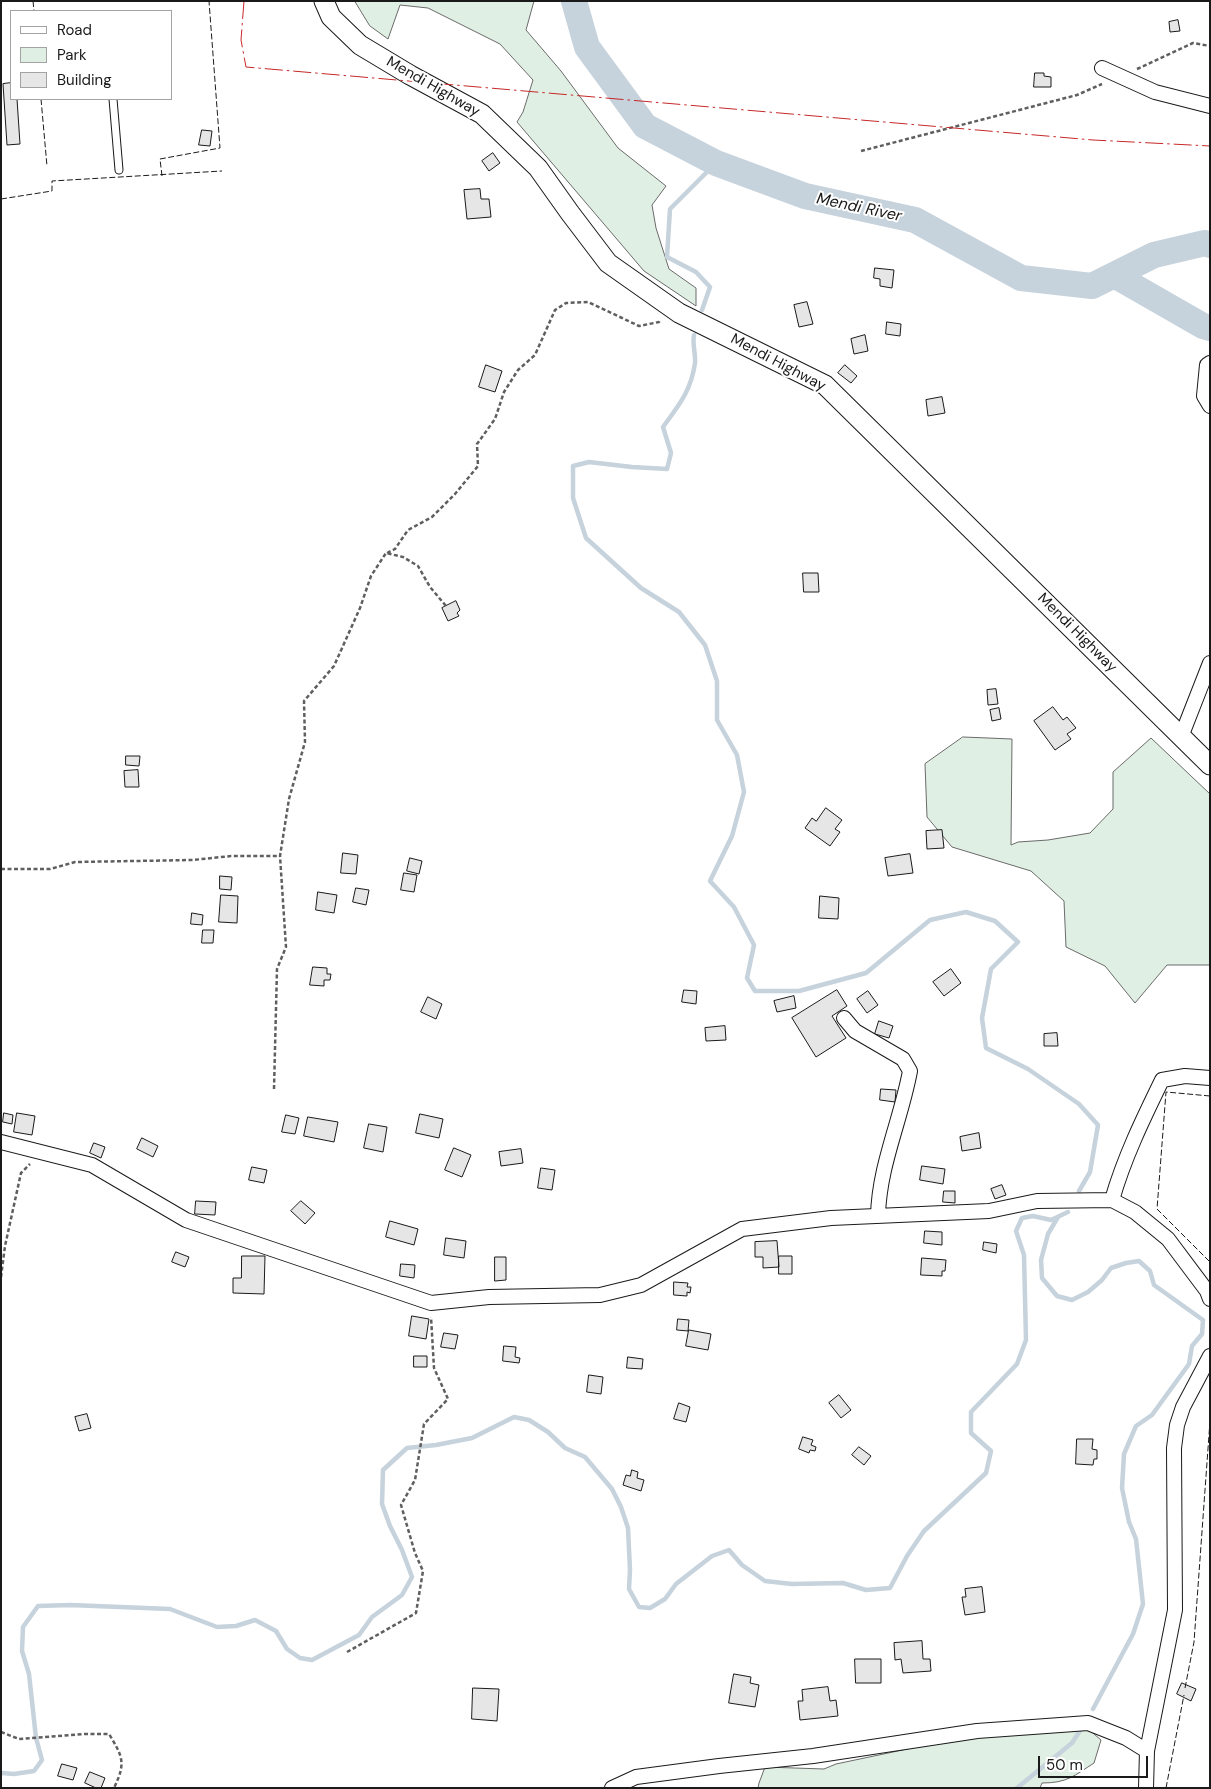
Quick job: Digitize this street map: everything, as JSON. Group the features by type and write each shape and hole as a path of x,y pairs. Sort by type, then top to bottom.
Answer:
{"main road":[{"name":"Mendi Highway","path":"324,1 331,17 360,45 410,76 482,114 538,168 608,262 679,312 825,385 1210,765"}],"street":[{"path":"1102,68 1155,92 1210,106"},
{"path":"1210,363 1206,365 1204,396 1210,406"},
{"path":"1182,737 1210,663"},
{"path":"844,1018 855,1032 903,1059 910,1071 906,1095 882,1176 878,1198 878,1216"},
{"path":"1112,1200 1119,1175 1162,1080 1186,1076 1210,1078"},
{"path":"1,1142 92,1165 186,1220 431,1304 489,1297 600,1295 641,1284 742,1229 831,1218 989,1211 1037,1202 1112,1200 1135,1212 1168,1239 1207,1291 1210,1299"},
{"path":"1146,1788 1147,1750 1174,1610 1174,1448 1177,1425 1183,1407 1210,1356"},
{"path":"612,1788 636,1776 813,1756 977,1731 1088,1723 1126,1738 1147,1750"}],"lane":[{"path":"113,100 119,170"}],"path":[{"path":"1131,71 1194,43 1210,46"},
{"path":"860,151 1077,95 1104,83"},
{"path":"274,1089 277,969 286,947 280,856 289,799 305,742 304,701 334,666 360,608 371,576 386,554 395,549 408,530 432,517 478,466 477,444 495,419 504,392 518,370 535,356 555,310 566,304 588,302 639,326 658,322 671,307"},
{"path":"386,554 403,557 418,566 430,587 446,606"},
{"path":"1,869 50,869 75,862 280,856"},
{"path":"1,1277 5,1246 21,1174 42,1152"},
{"path":"348,1652 416,1613 423,1571 415,1553 401,1505 415,1480 424,1424 448,1399 434,1368 431,1304"},
{"path":"1,1732 19,1739 108,1734 120,1752 122,1772 114,1788"}],"green space":[{"path":"355,1 534,1 526,30 561,71 618,148 666,186 652,205 656,228 669,269 696,288 696,306 644,271 517,122 523,112 533,80 500,44 428,8 400,5 388,39 370,26"},
{"path":"963,737 1012,739 1011,845 1018,842 1048,840 1090,833 1113,809 1113,772 1151,738 1210,794 1210,965 1167,965 1135,1003 1105,966 1066,947 1064,901 1031,871 952,847 927,817 925,764"},
{"path":"1061,1726 1087,1728 1101,1740 1094,1763 1064,1780 1042,1783 1040,1788 758,1788 765,1767 824,1769 836,1764 931,1744"}],"building":[{"path":"1178,20 1180,31 1170,32 1169,22"},
{"path":"1035,73 1044,73 1044,76 1051,77 1051,87 1034,87"},
{"path":"10,83 10,100 17,100 20,144 7,145 3,84"},
{"path":"202,130 212,131 210,146 199,145"},
{"path":"493,153 500,163 489,171 482,161"},
{"path":"480,189 481,199 489,199 491,217 467,219 464,190"},
{"path":"875,268 894,270 892,288 880,286 880,279 874,278"},
{"path":"807,302 813,324 799,327 794,305"},
{"path":"887,322 901,324 900,336 886,334"},
{"path":"865,335 868,351 854,354 851,339"},
{"path":"486,365 502,371 495,392 479,387"},
{"path":"845,365 857,376 851,383 838,373"},
{"path":"942,397 945,413 928,416 926,400"},
{"path":"803,573 818,573 819,592 804,592"},
{"path":"456,601 460,610 457,613 459,616 448,621 442,608"},
{"path":"996,689 998,704 988,705 987,690"},
{"path":"1053,707 1063,720 1067,717 1076,728 1067,734 1071,739 1055,750 1034,721"},
{"path":"999,708 1001,719 992,721 990,710"},
{"path":"126,756 140,756 139,766 126,765"},
{"path":"138,770 139,787 125,787 124,771"},
{"path":"826,808 842,820 835,829 840,832 830,846 805,828 812,818 816,821"},
{"path":"942,830 944,848 927,849 926,831"},
{"path":"343,853 358,855 356,874 341,873"},
{"path":"910,854 913,873 888,876 885,858"},
{"path":"410,858 422,861 419,874 407,871"},
{"path":"404,873 417,875 414,892 401,890"},
{"path":"220,876 232,877 231,890 220,889"},
{"path":"356,888 369,890 366,905 353,902"},
{"path":"318,892 337,895 334,913 316,910"},
{"path":"221,895 238,896 237,923 219,922"},
{"path":"820,896 839,898 838,919 819,918"},
{"path":"192,913 203,915 202,925 191,924"},
{"path":"203,930 214,930 213,943 202,943"},
{"path":"313,967 327,968 327,974 331,974 330,980 324,980 324,986 310,985"},
{"path":"951,969 961,983 944,996 933,982"},
{"path":"684,990 697,991 696,1004 682,1002"},
{"path":"837,990 847,1006 832,1016 846,1038 816,1057 792,1018"},
{"path":"868,991 878,1005 867,1013 857,999"},
{"path":"794,996 796,1008 777,1012 774,1001"},
{"path":"428,997 442,1004 436,1019 421,1012"},
{"path":"879,1021 893,1026 889,1038 875,1034"},
{"path":"725,1026 726,1040 706,1041 705,1028"},
{"path":"1057,1033 1058,1046 1044,1046 1044,1034"},
{"path":"881,1089 896,1090 895,1102 880,1100"},
{"path":"4,1113 13,1115 12,1124 3,1122"},
{"path":"17,1113 35,1116 32,1135 14,1132"},
{"path":"420,1114 443,1119 439,1138 416,1133"},
{"path":"286,1115 299,1118 295,1134 282,1132"},
{"path":"308,1117 338,1122 334,1142 304,1136"},
{"path":"369,1124 387,1127 383,1152 364,1148"},
{"path":"979,1133 981,1148 962,1151 960,1137"},
{"path":"142,1138 158,1146 153,1157 137,1149"},
{"path":"94,1143 105,1147 101,1158 90,1153"},
{"path":"454,1148 471,1155 462,1177 445,1170"},
{"path":"521,1149 523,1163 501,1166 499,1152"},
{"path":"922,1166 945,1169 943,1184 920,1180"},
{"path":"252,1167 267,1170 264,1183 249,1180"},
{"path":"541,1168 555,1170 552,1190 538,1188"},
{"path":"1002,1185 1006,1195 995,1199 991,1189"},
{"path":"944,1191 955,1191 955,1203 943,1202"},
{"path":"196,1201 216,1202 215,1215 195,1214"},
{"path":"301,1201 315,1213 305,1224 291,1211"},
{"path":"390,1221 418,1229 414,1245 386,1237"},
{"path":"925,1231 942,1232 942,1245 924,1243"},
{"path":"446,1238 466,1241 464,1258 444,1255"},
{"path":"777,1241 779,1267 763,1268 763,1257 755,1257 755,1242"},
{"path":"984,1242 997,1244 996,1253 983,1250"},
{"path":"176,1252 189,1257 185,1267 172,1262"},
{"path":"242,1256 265,1256 264,1294 233,1293 233,1278 241,1278"},
{"path":"779,1256 792,1256 792,1274 779,1274"},
{"path":"495,1257 506,1257 506,1280 495,1281"},
{"path":"922,1258 946,1260 945,1271 942,1271 942,1276 921,1275"},
{"path":"401,1264 415,1265 414,1278 400,1276"},
{"path":"674,1282 688,1283 687,1287 691,1287 690,1293 687,1292 687,1296 674,1295"},
{"path":"412,1316 429,1319 426,1339 409,1336"},
{"path":"678,1319 689,1320 688,1331 677,1330"},
{"path":"689,1330 711,1334 708,1350 686,1346"},
{"path":"444,1333 458,1335 455,1349 441,1347"},
{"path":"504,1346 516,1347 515,1357 520,1358 519,1363 503,1361"},
{"path":"414,1356 427,1356 427,1367 414,1367"},
{"path":"628,1357 643,1359 642,1369 627,1368"},
{"path":"589,1375 603,1377 601,1394 587,1392"},
{"path":"839,1395 851,1410 841,1418 829,1403"},
{"path":"679,1403 690,1407 686,1422 674,1419"},
{"path":"87,1414 91,1428 79,1431 75,1417"},
{"path":"803,1437 813,1440 811,1445 816,1447 815,1451 810,1450 809,1453 799,1449"},
{"path":"1077,1439 1093,1439 1092,1449 1097,1450 1097,1459 1094,1459 1093,1465 1076,1464"},
{"path":"859,1447 871,1456 864,1465 852,1455"},
{"path":"632,1470 638,1472 637,1478 644,1480 641,1491 623,1485 626,1475 630,1476"},
{"path":"982,1587 985,1612 965,1615 962,1597 966,1597 965,1589"},
{"path":"922,1641 923,1659 930,1659 931,1671 903,1673 901,1659 895,1660 894,1643"},
{"path":"855,1659 881,1659 881,1683 856,1683"},
{"path":"734,1674 751,1677 750,1683 759,1685 755,1707 729,1703"},
{"path":"1182,1683 1196,1689 1191,1701 1177,1694"},
{"path":"828,1687 830,1701 836,1700 838,1716 800,1720 798,1701 803,1701 802,1690"},
{"path":"473,1688 499,1689 497,1721 472,1719"},
{"path":"62,1764 77,1768 73,1780 58,1776"},
{"path":"90,1772 105,1778 101,1788 85,1783"}],"waterway":[{"name":"Mendi River","path":"574,1 587,47 645,126 716,163 805,196 915,220 1021,278 1092,286 1154,255 1205,243 1210,245"},
{"path":"702,310 710,287 696,272 667,257 670,209 716,163"},
{"path":"1114,275 1203,326 1210,328"},
{"path":"694,335 695,363 691,382 684,397 663,427 671,453 667,469 589,462 573,466 573,498 586,538 641,588 679,612 705,645 717,681 717,720 737,755 744,792 732,836 710,881 734,907 754,945 747,978 755,991 799,991 866,973 930,920 966,912 995,921 1018,942 991,969 982,1018 986,1048 1028,1069 1079,1104 1098,1125 1090,1172 1079,1191"},
{"path":"1,1773 14,1774 34,1771 42,1760 36,1738 29,1674 22,1651 23,1627 38,1606 70,1605 170,1609 217,1627 236,1626 255,1620 276,1631 287,1649 300,1658 312,1660 359,1635 372,1617 402,1595 412,1577 382,1504 383,1470 407,1448 472,1438 514,1417 529,1420 548,1432 565,1448 585,1457 612,1489 628,1528 629,1589 639,1607 650,1608 665,1599 676,1584 712,1556 729,1550 742,1565 765,1581 792,1584 843,1583 866,1590 890,1588 907,1556 924,1531 986,1473 991,1451 971,1433 971,1412 1017,1364 1026,1340 1024,1255 1016,1231 1022,1218 1033,1216 1051,1220 1068,1212"},
{"path":"1058,1217 1048,1234 1041,1260 1042,1278 1057,1296 1072,1300 1088,1292 1102,1280 1111,1268 1139,1261 1150,1271 1154,1285 1203,1320 1202,1334 1192,1346 1189,1364 1152,1415 1136,1426 1124,1454 1122,1488 1129,1522 1136,1539 1143,1604 1133,1634 1093,1709"},
{"path":"1017,1788 1072,1743 1083,1726"}],"fence":[{"path":"33,1 34,10"},
{"path":"162,176 160,159 220,148 209,1"},
{"path":"41,100 47,166"},
{"path":"1,199 52,191 52,181 222,171"},
{"path":"1210,1096 1166,1092 1157,1209 1210,1262"},
{"path":"1185,1688 1194,1642 1210,1421"},
{"path":"1166,1788 1184,1695"}],"power":[{"path":"244,1 241,40 246,67 1093,140 1210,146"}]}
